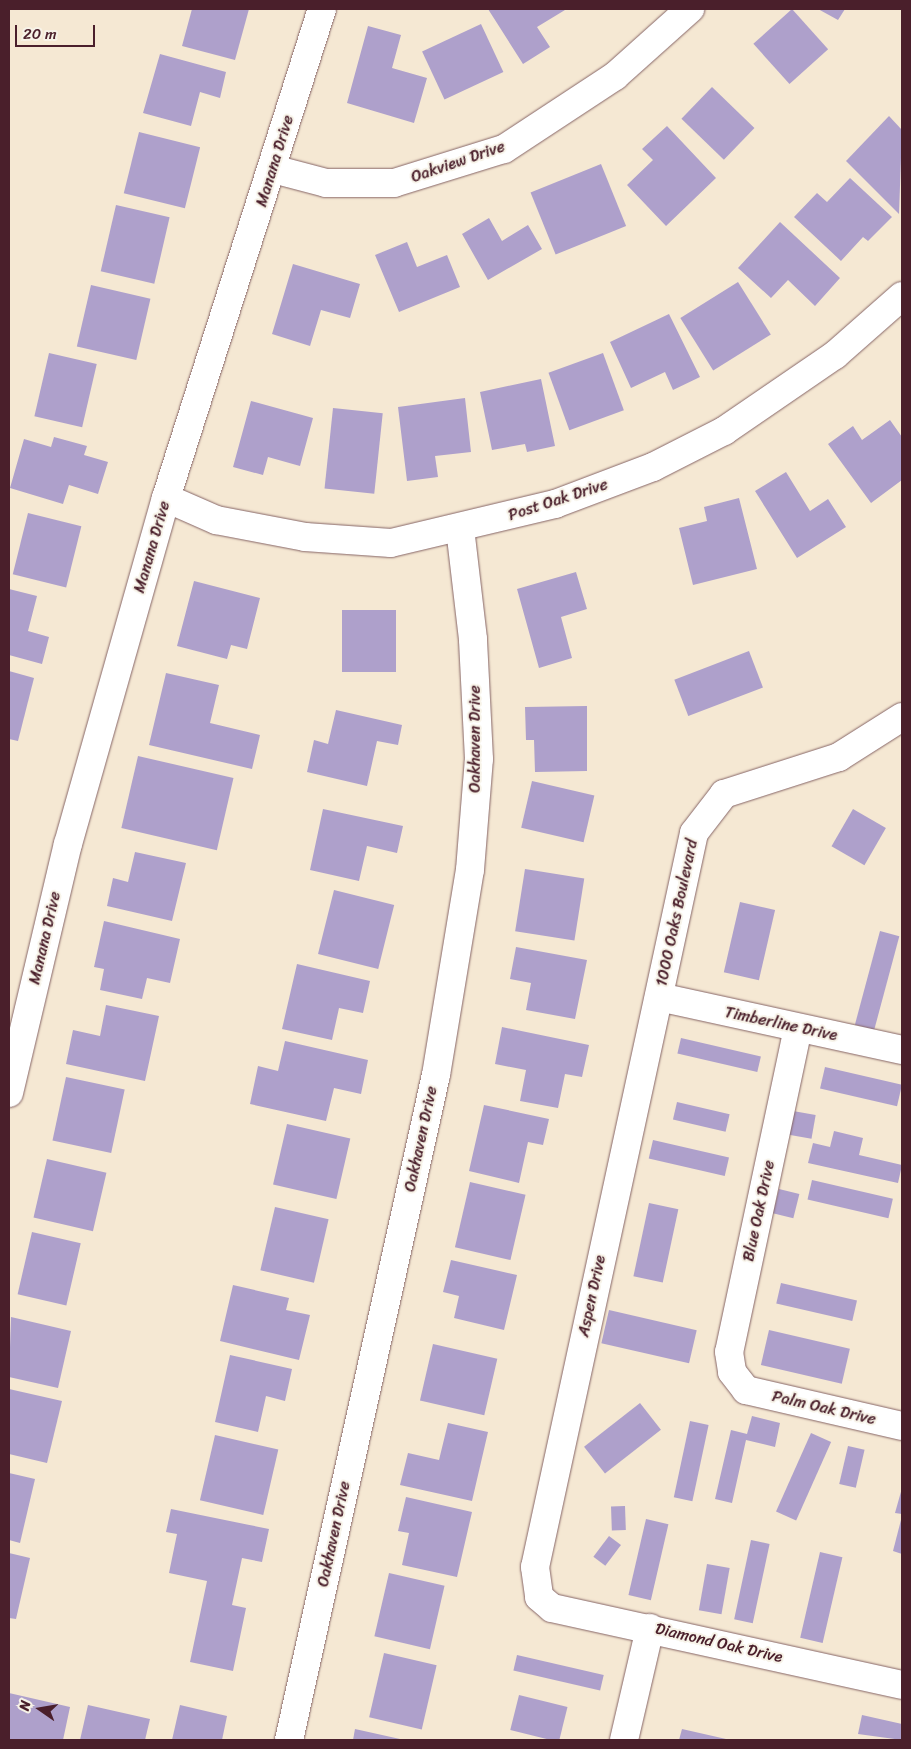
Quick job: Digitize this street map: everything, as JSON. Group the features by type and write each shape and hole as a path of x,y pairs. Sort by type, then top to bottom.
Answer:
{"street":[{"name":"Manana Drive","path":"9,1093 68,844 166,498 273,169 322,9"},
{"name":"Oakview Drive","path":"273,169 326,183 394,183 504,149 615,76 690,9"},
{"name":"Post Oak Drive","path":"166,498 216,520 304,537 391,543 460,529 582,494 653,467 724,431 834,354 902,296"},
{"name":"Oakhaven Drive","path":"288,1740 436,1075 470,870 479,759 473,639 460,529"},
{"name":"1000 Oaks Boulevard","path":"659,997 694,833 724,794 839,757 902,717"},
{"name":"Timberline Drive","path":"659,997 902,1050"},
{"name":"Aspen Drive","path":"539,1597 535,1567 659,997"},
{"name":"Blue Oak Drive","path":"746,1390 732,1372 729,1352 798,1028"},
{"name":"Palm Oak Drive","path":"746,1390 902,1426"},
{"name":"Diamond Oak Drive","path":"539,1597 552,1608 650,1628 902,1685"},
{"path":"624,1740 650,1628"}],"building":[{"path":"192,9 249,9 235,60 182,46"},
{"path":"488,9 565,10 537,27 550,47 523,64"},
{"path":"792,9 828,49 789,84 753,44"},
{"path":"818,9 845,9 838,20"},
{"path":"481,24 503,72 444,100 422,51"},
{"path":"368,26 401,35 392,68 427,78 414,123 347,103"},
{"path":"160,54 226,72 220,98 200,92 191,126 143,113"},
{"path":"712,87 754,128 724,160 681,119"},
{"path":"889,116 902,130 899,214 846,161"},
{"path":"667,126 716,178 666,226 627,185 653,160 642,149"},
{"path":"139,132 200,147 185,208 124,193"},
{"path":"601,164 626,226 556,255 531,192"},
{"path":"850,178 892,217 868,241 863,237 841,261 794,217 817,193 827,202"},
{"path":"116,205 170,217 154,284 101,271"},
{"path":"489,218 502,241 528,225 542,249 488,280 462,234"},
{"path":"780,222 840,278 815,306 788,280 771,298 738,268"},
{"path":"407,242 417,267 447,255 460,287 399,312 375,255"},
{"path":"293,264 360,284 350,318 321,310 310,346 272,334"},
{"path":"738,282 771,335 713,371 680,318"},
{"path":"91,285 150,299 136,360 77,346"},
{"path":"669,314 700,377 673,390 665,372 631,388 610,342"},
{"path":"49,353 97,364 82,427 34,416"},
{"path":"603,353 624,410 569,430 548,373"},
{"path":"541,379 555,446 527,452 525,444 492,450 480,392"},
{"path":"465,398 471,452 435,456 438,477 407,481 398,407"},
{"path":"251,401 313,418 300,466 268,457 263,475 233,467"},
{"path":"333,408 383,413 374,494 325,489"},
{"path":"890,420 902,437 902,480 871,503 828,444 853,426 862,440"},
{"path":"54,437 87,446 84,455 108,462 98,494 69,485 63,504 10,488 24,439 51,447"},
{"path":"786,472 810,511 828,499 846,527 797,558 755,491"},
{"path":"739,498 757,569 693,585 679,528 707,521 704,507"},
{"path":"28,513 81,526 66,587 13,574"},
{"path":"576,572 587,609 561,617 572,658 539,668 517,589"},
{"path":"194,581 260,598 247,649 231,645 227,659 177,646"},
{"path":"9,589 37,596 28,631 49,637 42,664 9,655"},
{"path":"342,610 396,610 396,672 342,672"},
{"path":"749,651 763,687 688,716 674,680"},
{"path":"9,671 34,678 18,741 9,739"},
{"path":"166,673 219,685 210,723 260,735 252,769 149,745"},
{"path":"587,706 587,771 535,772 534,740 526,740 525,707"},
{"path":"336,710 402,725 398,745 377,741 367,786 307,772 314,740 328,744"},
{"path":"138,756 233,778 217,850 121,828"},
{"path":"532,781 594,795 584,842 521,828"},
{"path":"323,809 403,826 397,853 367,846 359,881 310,870"},
{"path":"853,809 886,828 864,865 832,846"},
{"path":"135,852 186,863 172,921 107,906 113,878 128,882"},
{"path":"525,869 584,878 574,941 515,931"},
{"path":"334,890 394,905 378,969 318,954"},
{"path":"740,902 775,910 759,980 724,972"},
{"path":"104,921 180,939 170,983 147,978 142,999 100,990 104,969 94,967"},
{"path":"880,931 899,936 874,1030 855,1025"},
{"path":"516,947 587,960 575,1019 526,1010 531,983 510,979"},
{"path":"297,964 370,981 363,1013 339,1008 332,1040 282,1029"},
{"path":"106,1005 159,1016 145,1081 66,1064 73,1030 100,1036"},
{"path":"502,1027 589,1045 582,1077 565,1074 558,1108 520,1101 526,1070 495,1064"},
{"path":"681,1038 761,1056 757,1072 677,1054"},
{"path":"285,1041 368,1060 361,1094 334,1088 326,1121 250,1104 258,1066 278,1071"},
{"path":"825,1067 902,1085 897,1106 820,1088"},
{"path":"66,1077 125,1089 111,1153 52,1141"},
{"path":"677,1102 730,1114 726,1132 673,1120"},
{"path":"484,1105 549,1119 543,1145 528,1142 519,1183 469,1171"},
{"path":"793,1111 816,1115 811,1139 789,1135"},
{"path":"287,1124 350,1139 336,1199 273,1184"},
{"path":"834,1131 863,1138 859,1155 902,1165 898,1183 808,1163 813,1143 830,1147"},
{"path":"653,1140 729,1158 725,1176 649,1159"},
{"path":"47,1159 106,1173 93,1231 34,1217"},
{"path":"812,1180 893,1199 888,1218 808,1199"},
{"path":"470,1182 526,1195 510,1260 455,1247"},
{"path":"779,1189 799,1194 793,1218 773,1213"},
{"path":"649,1203 678,1209 663,1283 633,1276"},
{"path":"275,1207 329,1219 314,1283 260,1270"},
{"path":"32,1232 81,1243 66,1306 18,1294"},
{"path":"451,1260 517,1275 504,1330 454,1318 459,1296 443,1292"},
{"path":"781,1283 857,1301 852,1321 776,1303"},
{"path":"233,1285 289,1298 286,1310 310,1315 299,1360 220,1341"},
{"path":"609,1310 697,1330 689,1363 601,1343"},
{"path":"11,1317 71,1331 58,1388 9,1377"},
{"path":"769,1330 850,1349 842,1384 761,1365"},
{"path":"433,1344 497,1359 484,1415 420,1401"},
{"path":"230,1355 292,1369 285,1401 266,1396 258,1432 215,1422"},
{"path":"9,1389 62,1401 47,1463 9,1454"},
{"path":"640,1403 661,1430 605,1474 584,1447"},
{"path":"752,1416 780,1423 775,1447 746,1440 732,1503 715,1499 731,1430 747,1434"},
{"path":"690,1421 709,1425 692,1501 674,1497"},
{"path":"448,1423 488,1432 472,1501 400,1485 408,1453 439,1460"},
{"path":"811,1433 831,1442 796,1521 776,1512"},
{"path":"215,1435 278,1450 263,1515 200,1500"},
{"path":"848,1446 865,1450 856,1488 839,1484"},
{"path":"9,1473 35,1479 20,1543 9,1540"},
{"path":"902,1488 902,1514 895,1513"},
{"path":"406,1497 472,1512 457,1577 402,1565 409,1533 398,1531"},
{"path":"611,1506 625,1506 626,1530 612,1530"},
{"path":"171,1509 269,1529 262,1562 242,1558 232,1605 246,1608 233,1671 190,1662 207,1581 169,1573 177,1534 166,1532"},
{"path":"902,1516 902,1554 893,1551"},
{"path":"646,1519 668,1524 651,1600 628,1595"},
{"path":"609,1536 621,1545 605,1566 593,1557"},
{"path":"751,1540 770,1544 753,1623 734,1619"},
{"path":"820,1552 842,1557 823,1643 800,1638"},
{"path":"9,1553 30,1558 16,1619 9,1618"},
{"path":"707,1564 730,1568 721,1614 699,1610"},
{"path":"389,1573 445,1586 430,1649 374,1636"},
{"path":"384,1653 437,1665 422,1729 369,1717"},
{"path":"517,1655 604,1675 600,1691 513,1671"},
{"path":"9,1693 70,1707 63,1740 9,1740"},
{"path":"519,1695 568,1707 559,1740 551,1740 510,1730"},
{"path":"88,1705 150,1719 145,1740 80,1740"},
{"path":"180,1705 227,1716 222,1740 172,1740"},
{"path":"862,1715 902,1724 902,1740 858,1734"},
{"path":"355,1729 400,1739 400,1740 353,1740"},
{"path":"682,1729 726,1739 726,1740 679,1740"}]}
